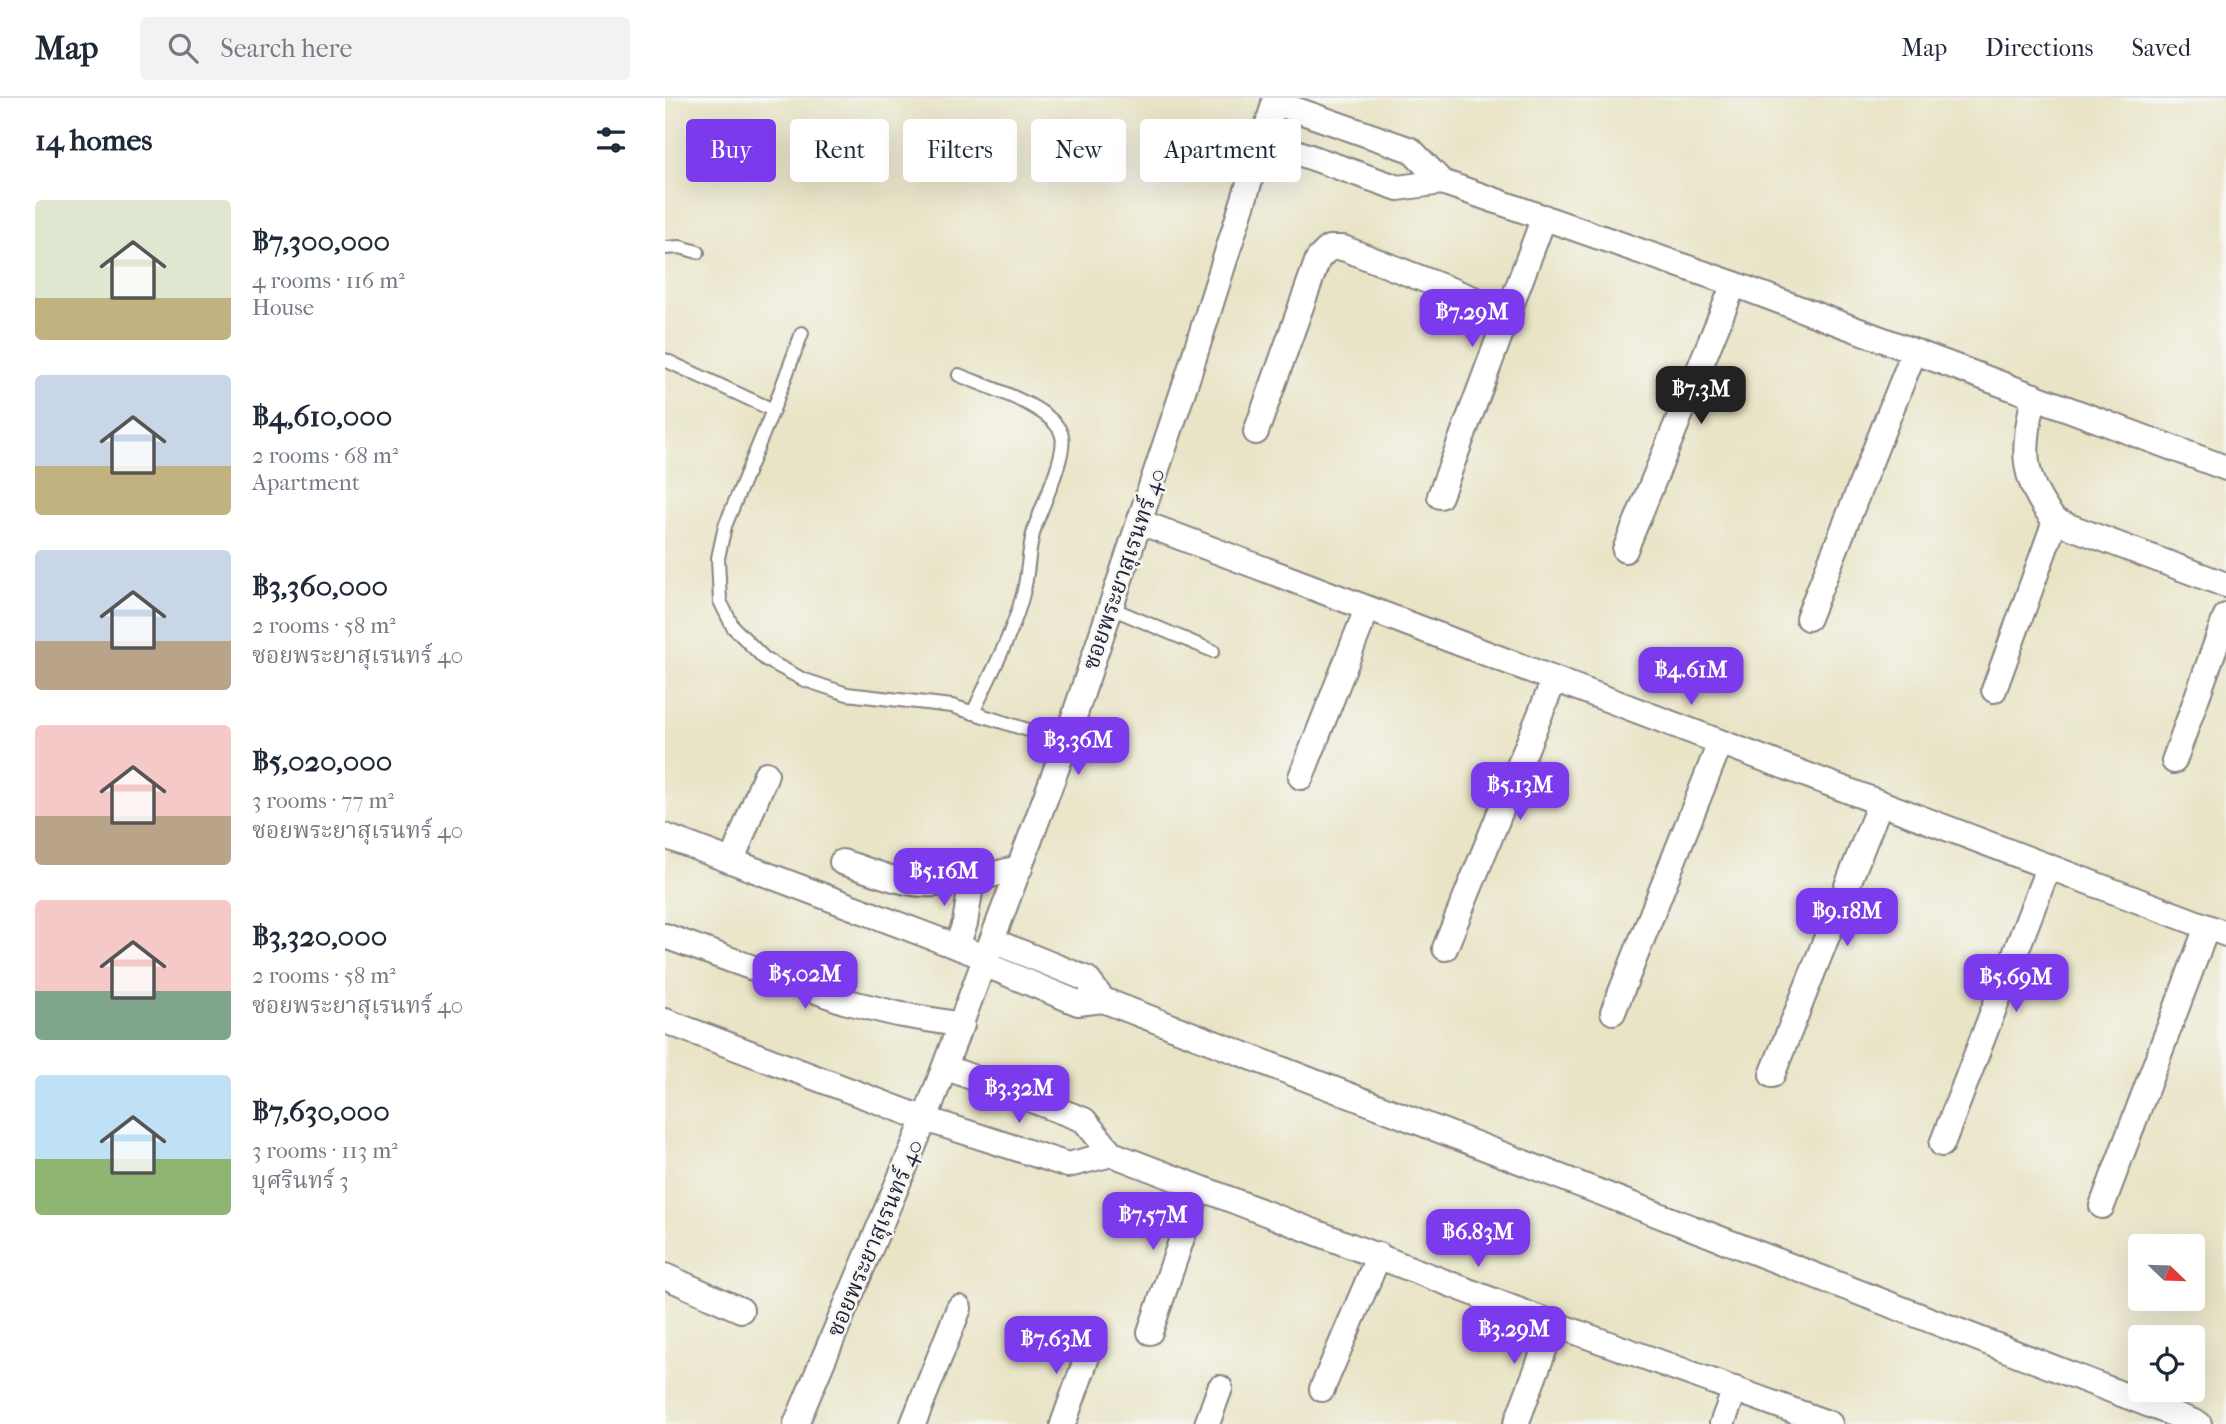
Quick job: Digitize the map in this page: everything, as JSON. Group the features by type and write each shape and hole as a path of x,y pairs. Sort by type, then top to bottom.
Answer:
{"street":[{"name":"ซอยพระยาสุเรนทร์ 40","path":"1269,119 1275,100"},
{"path":"1275,100 1411,150 1442,181 1734,284 2226,468"},
{"path":"1301,153 1398,188 1442,181"},
{"name":"ซอยพระยาสุเรนทร์ 40","path":"796,1424 925,1119 1066,742 1140,522 1248,182"},
{"path":"1440,496 1544,217"},
{"path":"1256,432 1318,258 1329,248 1343,248 1510,313"},
{"path":"1625,550 1734,284"},
{"path":"1808,618 1914,352"},
{"path":"2034,396 2027,433 2027,472 2039,501 2055,521 2226,585"},
{"path":"1994,690 2055,521"},
{"path":"1140,522 2216,931 2102,1206"},
{"path":"1301,777 1367,609"},
{"path":"2174,761 2226,616"},
{"path":"1445,948 1554,680"},
{"path":"1613,1012 1720,743"},
{"path":"732,861 766,775"},
{"path":"1772,1075 1880,803"},
{"path":"665,836 957,946 988,954 1078,1003 1103,1000 2199,1424"},
{"path":"842,862 900,880 939,884 1020,868"},
{"path":"1942,1143 2047,868"},
{"path":"957,946 965,923 972,879"},
{"path":"665,936 844,1001 897,1014 962,1025"},
{"path":"665,1021 925,1119 1067,1165 1112,1154"},
{"path":"945,1067 1084,1120 1112,1154 1554,1324 1830,1424"},
{"path":"1150,1332 1199,1188"},
{"path":"1322,1389 1379,1255"},
{"path":"665,1276 741,1310"},
{"path":"913,1424 959,1308"},
{"path":"1516,1424 1554,1324"},
{"path":"1063,1424 1092,1343"},
{"path":"1207,1424 1220,1388"},
{"path":"1722,1424 1735,1389"}],"lane":[{"path":"665,248 680,247 698,252"},
{"path":"802,333 725,526 718,558 720,601 733,627 765,659 802,679 847,694 952,706 1066,742"},
{"path":"665,360 773,410"},
{"path":"959,375 1040,410 1055,423 1062,435 1062,447 1055,473 1028,550 1025,588 1016,616 973,713"},
{"path":"1111,608 1213,651"}]}
